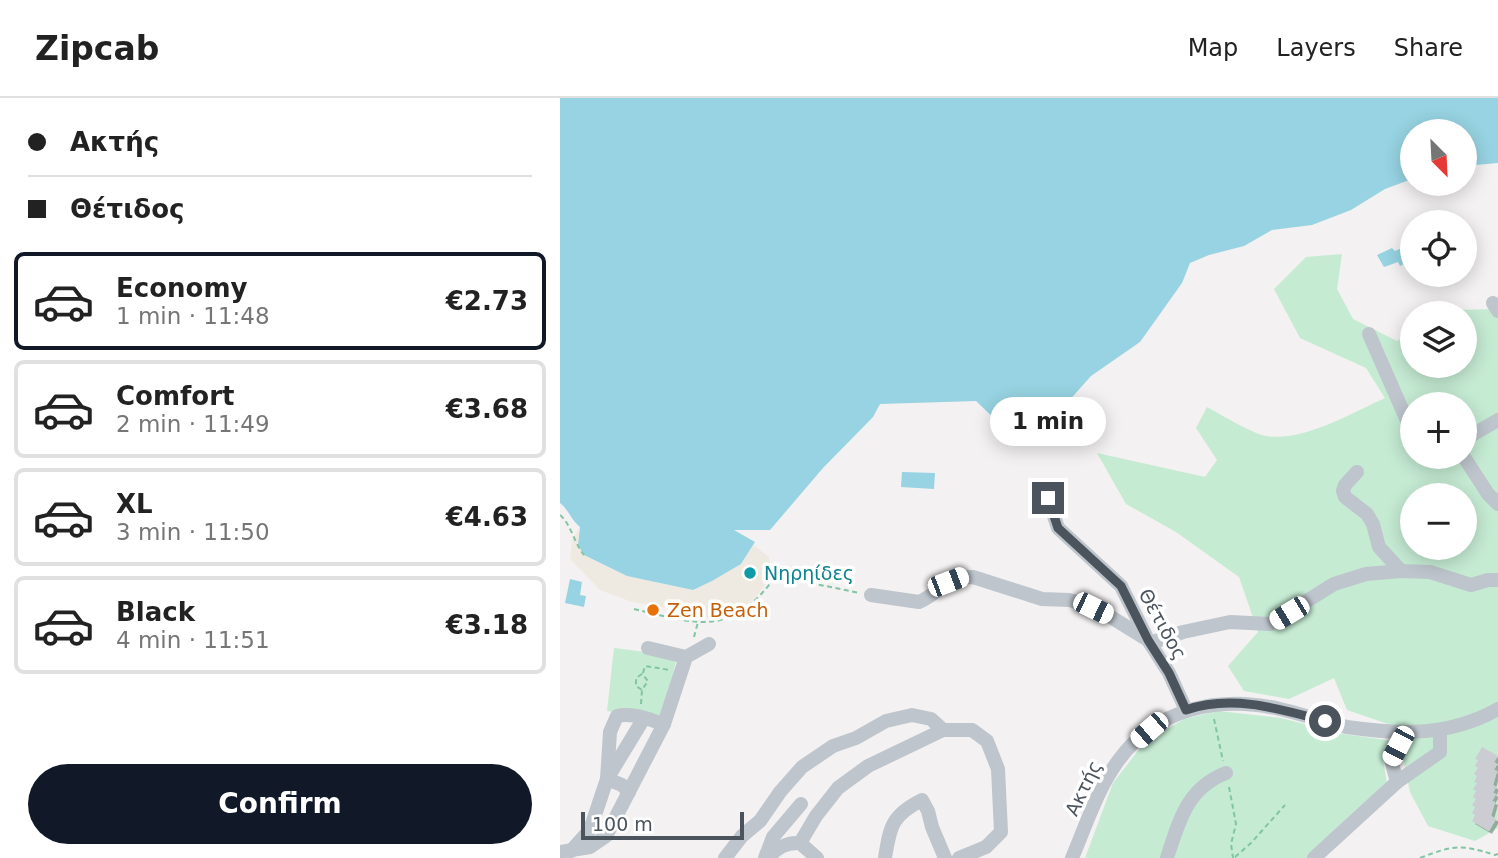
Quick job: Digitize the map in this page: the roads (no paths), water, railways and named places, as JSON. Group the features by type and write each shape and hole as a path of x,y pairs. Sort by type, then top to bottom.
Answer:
{"street":[{"path":"1369,334 1400,405"},
{"path":"1477,432 1498,420"},
{"path":"1471,469 1498,504"},
{"path":"1357,472 1345,485 1345,497 1367,514 1373,524 1379,547 1401,570"},
{"name":"Θέτιδος","path":"1048,498 1058,528 1121,586 1149,642 1169,673 1186,710"},
{"path":"871,595 919,601 948,582 961,577 973,577 1042,599 1081,603 1106,614 1149,642 1230,622 1270,624 1334,584 1366,574 1401,570 1441,574 1471,585 1488,579 1498,580"},
{"path":"565,852 590,847 606,836 664,724 686,657 709,643"},
{"path":"648,648 686,657"},
{"name":"Ακτής","path":"1072,858 1105,781 1119,759 1160,721 1186,710 1210,704 1259,705 1346,726 1406,732 1440,731 1458,727 1498,709"},
{"path":"607,779 610,732 617,716 642,715 664,724"},
{"path":"565,852 589,831 607,779 642,715"},
{"path":"725,858 742,836 760,821 802,767 833,746 856,738 886,721 912,715 931,719 943,730"},
{"path":"800,843 816,816 838,788 868,766 943,730 972,730 987,741 998,769 1001,832 986,847 959,858"},
{"path":"1314,858 1397,782 1440,752 1440,731"},
{"path":"1397,782 1391,760 1406,732"},
{"path":"1167,858 1181,816 1195,792 1211,779 1226,773"},
{"path":"607,779 622,785 629,792"},
{"path":"885,858 893,821 906,808 922,800 945,858"},
{"path":"766,858 773,837 801,804"},
{"path":"766,858 785,844 800,843 817,858"}],"water":[{"path":"560,98 1498,98 1498,163 1477,165 1477,119 1400,119 1400,183 1385,189 1351,210 1312,225 1272,230 1244,246 1190,263 1182,283 1140,342 1091,376 1058,413 1000,424 976,401 880,404 873,417 823,468 770,530 734,530 755,542 741,564 693,590 627,576 584,555 578,545 580,527 560,503"},
{"path":"1392,248 1395,251 1400,249 1400,266 1398,262 1384,267 1377,255"},
{"path":"902,472 935,473 934,489 901,487"},
{"path":"570,579 582,582 580,595 586,596 584,607 565,603"}],"place":[{"name":"Νηρηίδες","path":"750,573"},
{"name":"Zen Beach","path":"653,610"}]}
